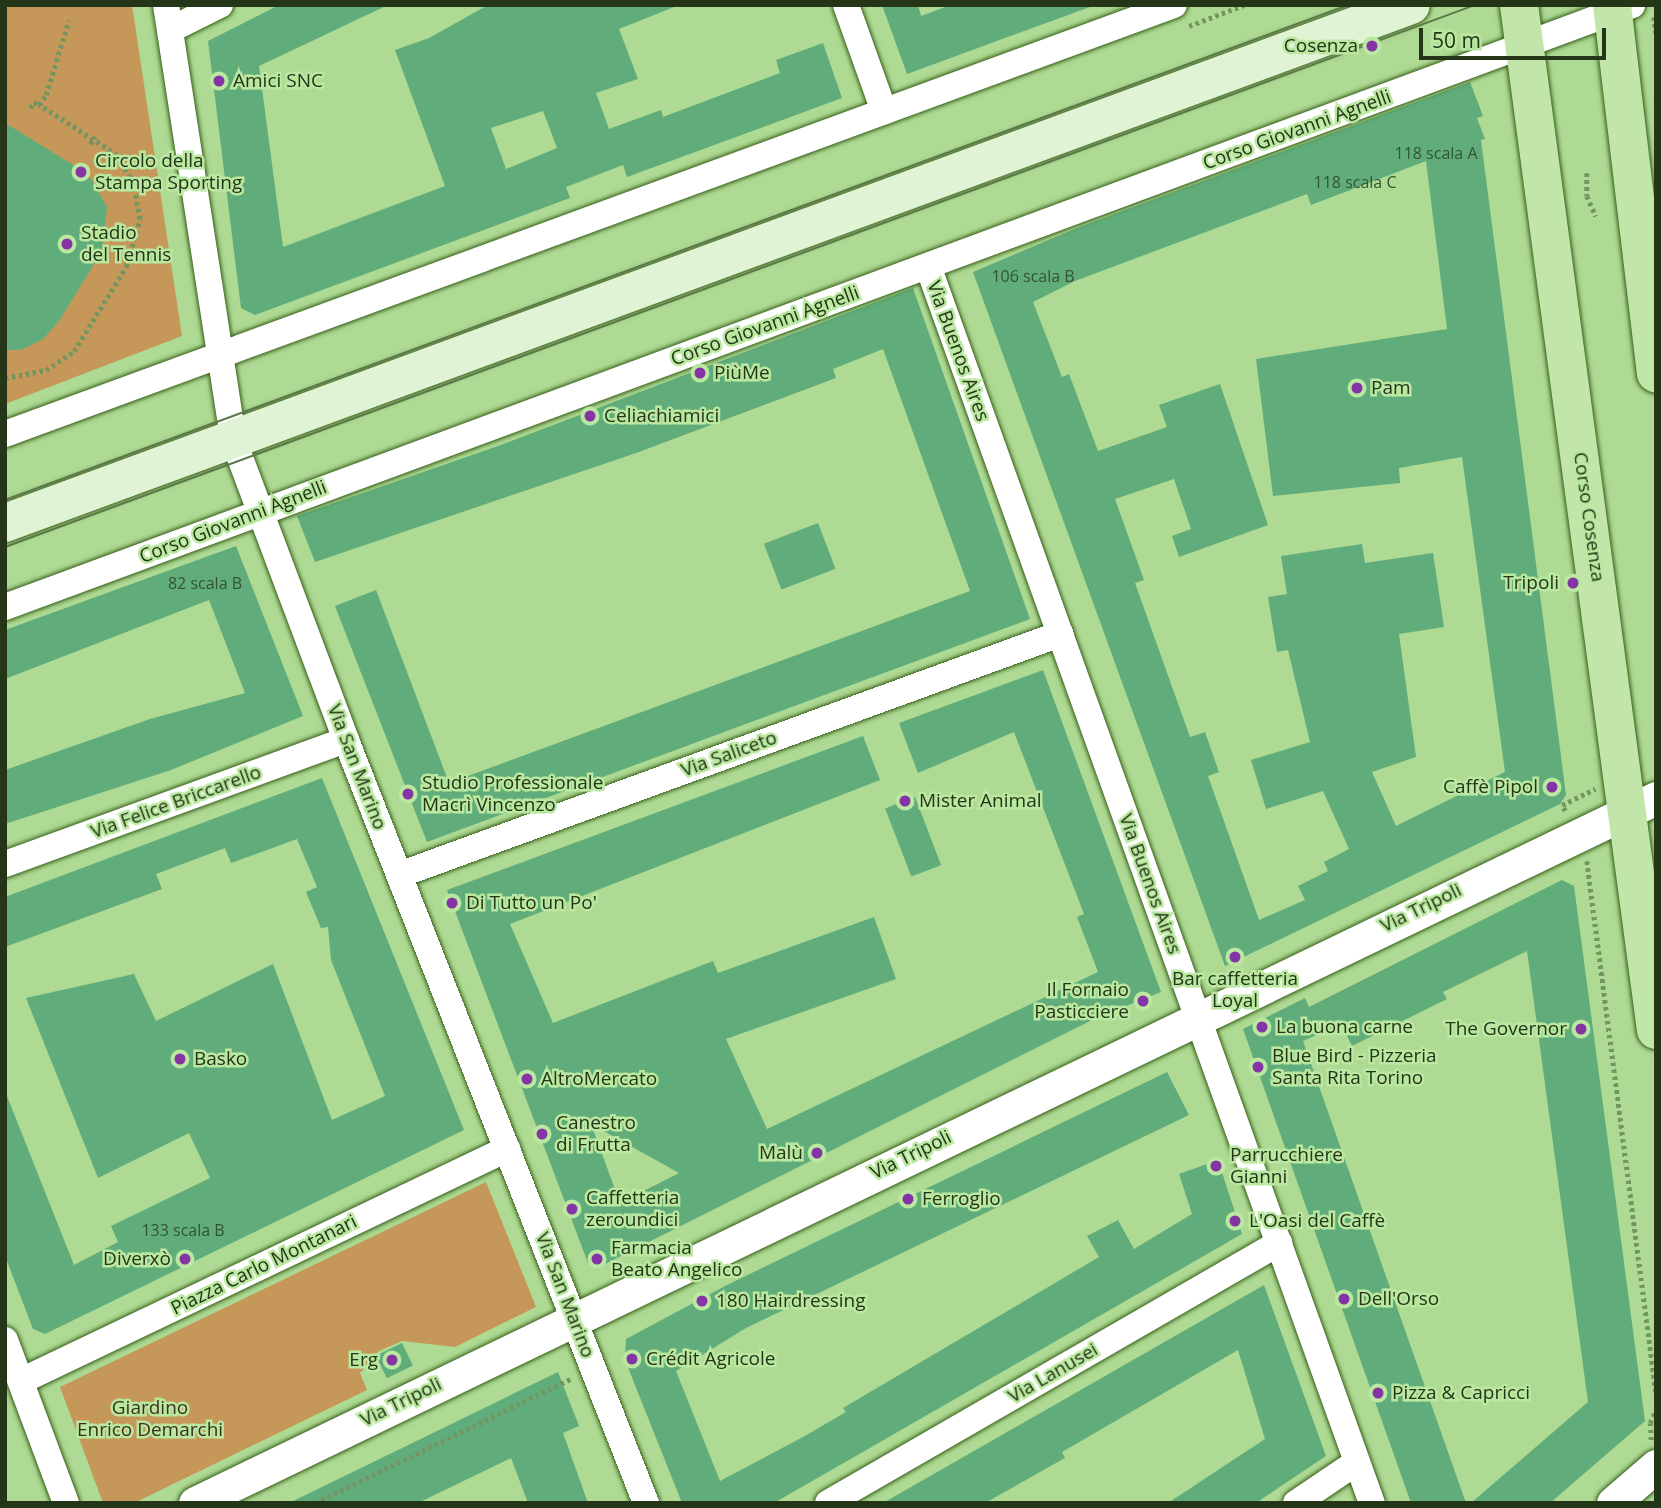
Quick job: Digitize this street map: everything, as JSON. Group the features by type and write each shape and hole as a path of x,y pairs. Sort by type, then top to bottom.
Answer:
{"main road":[{"path":"5,523 1411,5"},
{"name":"Corso Cosenza","path":"1519,5 1642,804 1656,1030"},
{"path":"1612,7 1656,373"}],"street":[{"path":"168,17 220,5"},
{"path":"846,5 884,111"},
{"path":"5,434 1174,5"},
{"name":"Corso Giovanni Agnelli","path":"5,607 1525,46 1612,7"},
{"name":"Via San Marino","path":"168,17 233,439 346,740 646,1503"},
{"name":"Via Buenos Aires","path":"928,266 1372,1503"},
{"name":"Via Saliceto","path":"399,875 1060,634"},
{"name":"Via Felice Briccarello","path":"5,864 346,740"},
{"name":"Via Tripoli","path":"195,1503 573,1318 1642,804"},
{"name":"Piazza Carlo Montanari","path":"21,1381 507,1149"},
{"name":"Via Lanusei","path":"828,1503 1279,1243"},
{"path":"5,1340 66,1503"},
{"path":"1296,1503 1357,1461"},
{"path":"1613,1503 1656,1466"}],"path":[{"path":"1656,16 1656,33"},
{"path":"39,105 46,94 69,20"},
{"path":"5,378 46,370 74,351 124,266 141,219 133,184 117,155 95,137 34,102 30,108"},
{"path":"90,144 95,137"},
{"path":"1587,173 1587,196 1596,216"},
{"path":"1591,869 1656,1392"},
{"path":"315,1503 593,1368"}],"green space":[{"name":"Circolo della Stampa Sporting","path":"20,5 132,5 182,336 5,404 5,8"},
{"name":"Giardino Enrico Demarchi","path":"486,1182 536,1307 455,1347 402,1341 379,1351 360,1373 367,1390 134,1503 103,1503 60,1387"}],"building":[{"path":"279,5 388,5 259,66 283,247 445,186 395,50 429,38 488,5 679,5 619,29 638,79 596,93 609,129 661,110 663,117 780,73 776,60 823,43 842,98 627,177 623,165 566,187 570,198 255,315 241,308 208,41","holes":["543,111 557,148 506,169 491,128"]},
{"path":"882,5 918,5 921,16 951,5 1090,7 907,74"},
{"path":"1470,82 1483,116 1477,118 1485,139 1481,140 1566,795 1560,804 1225,966 973,272 1077,228","holes":["1426,161 1447,329 1256,359 1273,496 1400,483 1399,468 1462,457 1505,772 1396,826 1372,772 1416,757 1399,634 1444,627 1433,553 1365,563 1362,544 1281,556 1287,594 1268,597 1277,652 1288,650 1310,742 1251,760 1266,809 1323,791 1349,849 1324,862 1328,871 1298,886 1305,900 1259,920 1208,776 1219,772 1205,732 1190,737 1135,583 1144,580 1115,499 1174,479 1191,529 1172,536 1179,557 1268,525 1220,384 1159,405 1167,427 1098,451 1069,374 1062,377 1033,302 1075,281 1307,194 1311,205"]},
{"name":"Stadio del Tennis","path":"5,123 88,174 107,207 102,251 59,321 43,339 21,350 5,350"},
{"path":"913,288 1030,619 427,842 335,606 376,590 449,783 970,591 883,349 833,369 836,378 639,452 315,562 297,516 498,446"},
{"path":"818,523 836,569 781,590 764,544"},
{"path":"236,546 303,716 171,770 5,824 5,770 150,719 245,693 209,600 5,679 5,630"},
{"path":"1043,670 1161,992 1096,1018 597,1268 588,1263 447,890 863,736 880,780 510,924 553,1023 713,961 718,973 874,917 896,979 726,1039 767,1129 1098,972 1077,917 1084,914 1014,732 918,773 899,723","holes":["591,1124 679,1173 620,1203"]},
{"path":"322,778 464,1130 45,1334 33,1329 5,1256 5,1091 74,1265 118,1242 111,1226 210,1178 189,1133 98,1178 26,998 134,974 156,1021 273,964 332,1120 385,1096 331,960 328,927 321,928 306,892 317,887 297,839 231,863 225,848 156,874 162,889 5,947 5,897"},
{"path":"915,797 941,865 911,877 885,808"},
{"path":"1562,880 1574,886 1645,1421 1550,1503 1471,1503 1588,1402 1527,951 1443,992 1447,999 1352,1046 1341,1024 1303,1041 1466,1503 1411,1503 1243,1029 1305,998 1309,1007"},
{"path":"1167,1072 1189,1115 746,1328 676,1371 720,1481 846,1412 843,1408 1099,1257 1087,1236 1118,1220 1134,1249 1192,1214 1179,1174 1218,1160 1242,1234 774,1503 682,1503 625,1360 626,1339 727,1285"},
{"path":"1264,1285 1326,1456 1256,1503 1168,1503 1265,1439 1238,1350 1062,1452 1065,1458 985,1503 883,1503"},
{"path":"402,1343 413,1365 387,1378 376,1356"},
{"path":"558,1372 579,1426 563,1433 588,1503 528,1503 511,1458 418,1503 289,1503"}],"tram line":[{"path":"5,500 1348,5"},
{"path":"5,547 1475,5"}],"place":[{"name":"Cosenza","path":"1372,46"},
{"name":"Amici SNC","path":"219,81"},
{"name":"Circolo della Stampa Sporting","path":"81,172"},
{"name":"Stadio del Tennis","path":"67,244"},
{"name":"PiùMe","path":"700,373"},
{"name":"Pam","path":"1357,388"},
{"name":"Celiachiamici","path":"590,416"},
{"name":"Tripoli","path":"1573,583"},
{"name":"Caffè Pipol","path":"1552,787"},
{"name":"Studio Professionale Macrì Vincenzo","path":"408,794"},
{"name":"Mister Animal","path":"905,801"},
{"name":"Di Tutto un Po'","path":"452,903"},
{"name":"Bar caffetteria Loyal","path":"1235,957"},
{"name":"Il Fornaio Pasticciere","path":"1143,1001"},
{"name":"La buona carne","path":"1262,1027"},
{"name":"The Governor","path":"1581,1029"},
{"name":"Basko","path":"180,1059"},
{"name":"Blue Bird - Pizzeria Santa Rita Torino","path":"1258,1067"},
{"name":"AltroMercato","path":"527,1079"},
{"name":"Canestro di Frutta","path":"542,1134"},
{"name":"Malù","path":"817,1153"},
{"name":"Parrucchiere Gianni","path":"1216,1166"},
{"name":"Ferroglio","path":"908,1199"},
{"name":"Caffetteria zeroundici","path":"572,1209"},
{"name":"L'Oasi del Caffè","path":"1235,1221"},
{"name":"Diverxò","path":"185,1259"},
{"name":"Farmacia Beato Angelico","path":"597,1259"},
{"name":"Dell'Orso","path":"1344,1299"},
{"name":"180 Hairdressing","path":"702,1301"},
{"name":"Crédit Agricole","path":"632,1359"},
{"name":"Erg","path":"392,1360"},
{"name":"Pizza & Capricci","path":"1378,1393"}]}
